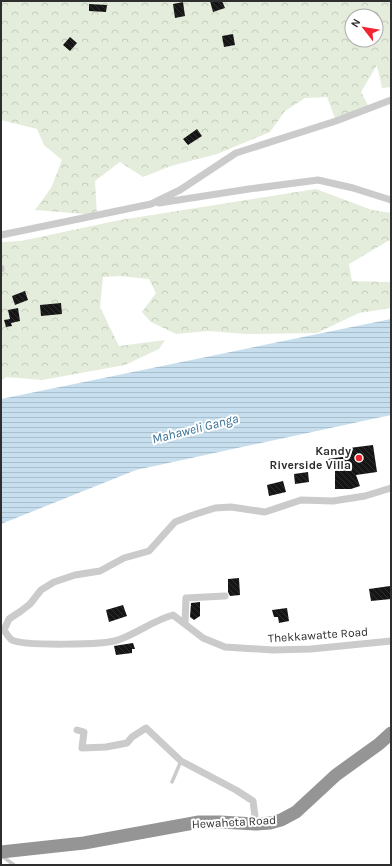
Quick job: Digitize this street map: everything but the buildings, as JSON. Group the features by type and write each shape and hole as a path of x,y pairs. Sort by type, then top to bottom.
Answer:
{"highway":[{"name":"Hewaheta Road","path":"1,852 84,843 199,822 256,824 276,822 291,815 336,774 379,744 391,733"}],"street":[{"path":"151,204 180,190 236,153 336,121 391,100"},
{"path":"1,235 151,204 318,180 353,188 391,200"},
{"name":"Thekkawatte Road","path":"391,488 365,496 333,501 301,500 266,512 231,507 215,508 193,515 175,522 149,551 124,558 100,571 74,575 54,582 42,590 22,611 9,619 4,630 11,640 22,643 55,645 117,641 154,622 173,615 204,638 225,647 273,650 303,649 391,641"},
{"path":"185,623 186,598 225,596"},
{"path":"77,730 84,732 82,748 106,747 127,742 146,728 181,761 236,790 253,801 256,824"}],"lane":[{"path":"172,782 181,761"},
{"path":"1,856 14,865"}],"green space":[{"path":"1,1 391,1 391,87 382,88 377,65 361,92 370,109 336,121 327,97 305,98 285,111 270,132 217,154 171,166 143,177 120,162 95,181 97,215 35,210 51,188 62,160 44,145 37,129 1,120"},
{"path":"316,189 372,210 391,213 391,241 388,241 349,264 352,281 391,282 391,308 359,313 317,333 246,334 208,331 176,334 151,322 142,312 156,293 149,279 120,276 103,277 100,307 119,346 165,340 159,349 125,365 42,380 6,377 1,381 1,242 21,241 120,220"}],"water":[{"name":"Mahaweli Ganga","path":"391,319 391,415 136,470 1,524 1,399"}],"place":[{"name":"Kandy Riverside Villa","path":"359,458"}]}
